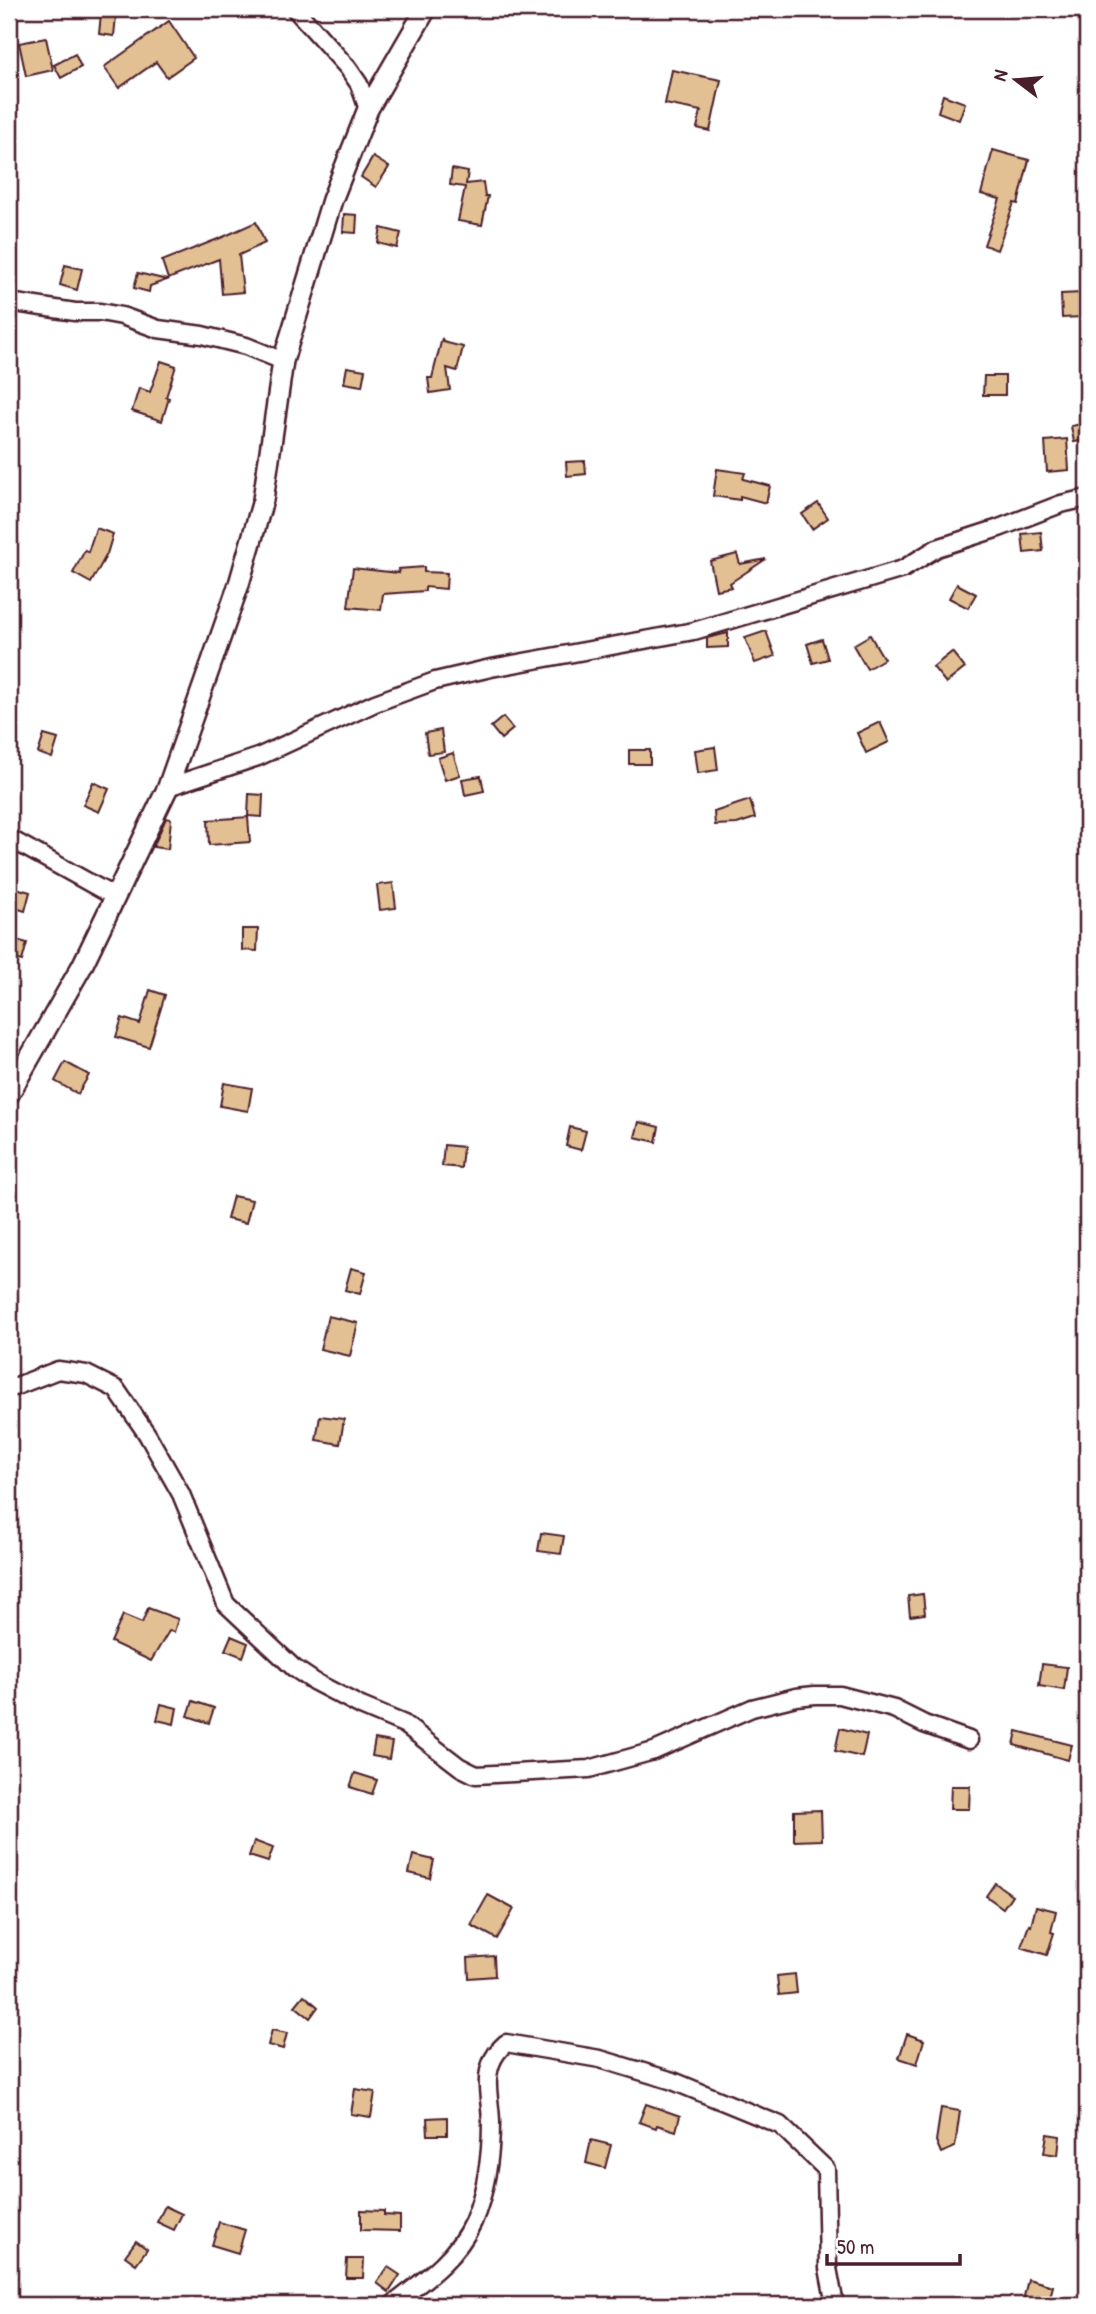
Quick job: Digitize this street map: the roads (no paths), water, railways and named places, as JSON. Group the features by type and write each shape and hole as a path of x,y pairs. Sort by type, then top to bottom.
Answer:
{"street":[{"path":"295,9 348,68 359,84 368,109"},
{"path":"9,1094 82,966 168,787 239,583 263,500 283,361 332,200 368,109 426,9"},
{"path":"9,302 122,316 158,329 202,335 246,346 283,361"},
{"path":"168,787 258,757 375,704 435,681 491,668 694,631 903,569 937,548 1062,504 1087,498"},
{"path":"9,838 115,897"},
{"path":"9,1389 58,1370 86,1374 116,1389 147,1434 181,1494 226,1604 294,1668 361,1706 404,1724 460,1767 476,1775 589,1769 654,1751 752,1708 815,1695 840,1695 894,1709 924,1724 969,1740"},
{"path":"392,2305 429,2277 453,2254 472,2223 486,2185 491,2123 489,2066 506,2043 600,2059 673,2081 780,2125 826,2169 828,2268 835,2305"}]}
